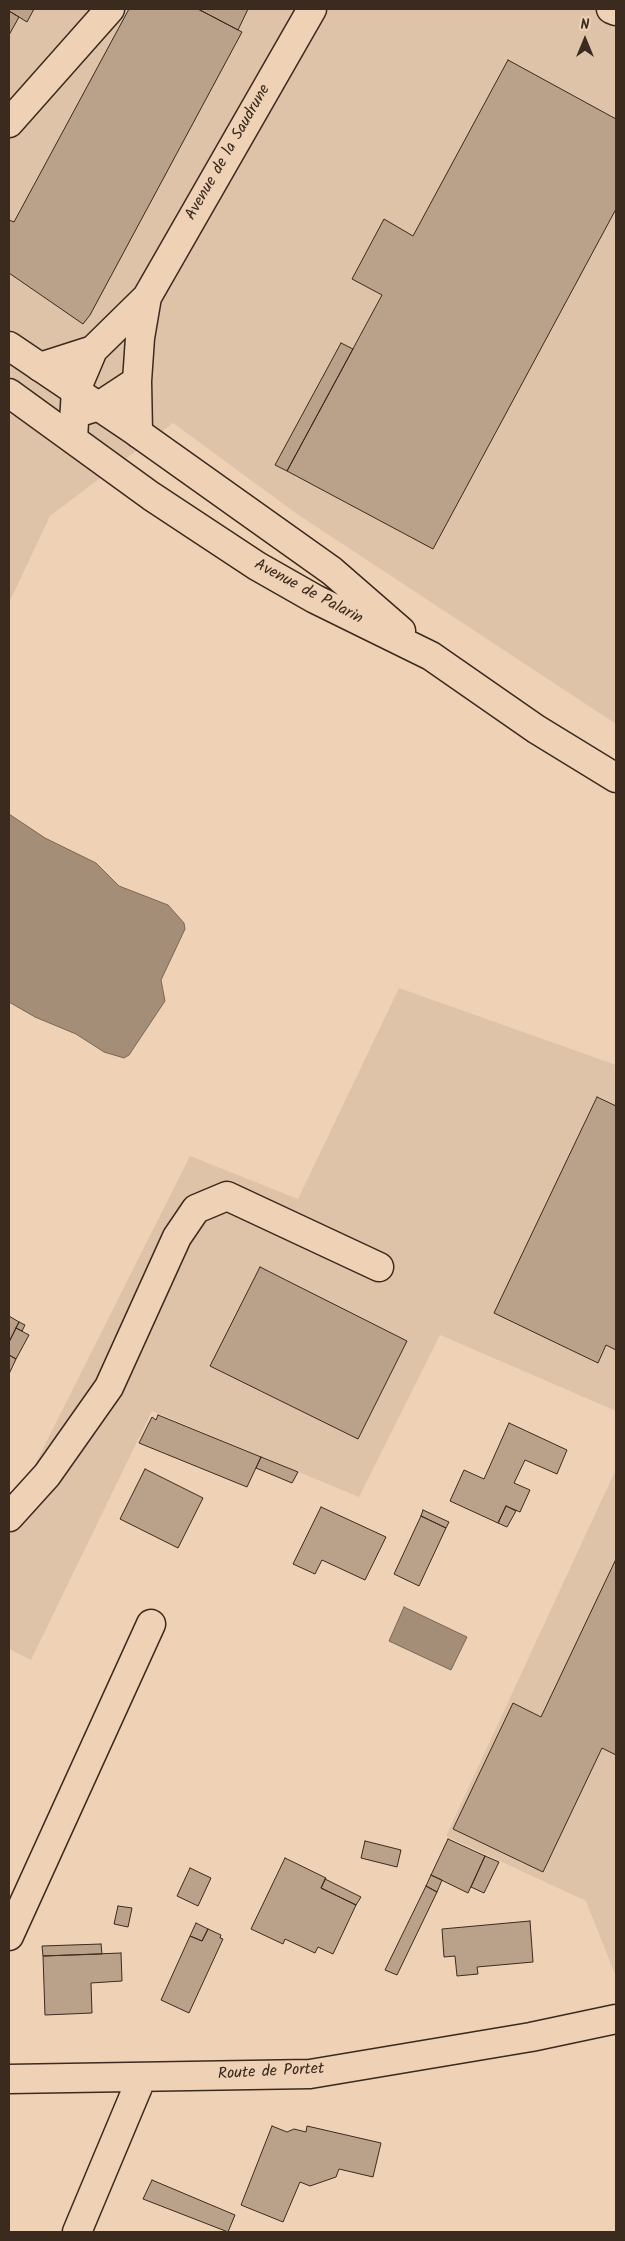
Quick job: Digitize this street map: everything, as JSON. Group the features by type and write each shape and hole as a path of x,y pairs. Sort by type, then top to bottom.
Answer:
{"street":[{"path":"9,123 110,9"},
{"name":"Avenue de la Saudrune","path":"40,367 93,350 147,297 312,9"},
{"path":"611,9 616,11"},
{"name":"Avenue de la Saudrune","path":"138,433 137,381 140,338 147,297"},
{"name":"Avenue de Palarin","path":"9,346 40,367 81,412 151,496 258,566 315,599 430,656"},
{"name":"Avenue de la Saudrune","path":"81,412 93,350"},
{"path":"81,412 137,381"},
{"name":"Avenue de Palarin","path":"9,393 46,418 81,412 138,433 332,571 430,656 536,729 616,778"},
{"path":"9,1517 47,1475 109,1387 177,1238 196,1209 227,1196 379,1267"},
{"path":"9,1936 151,1624"},
{"name":"Route de Portet","path":"9,2079 310,2074 616,2020"},
{"path":"77,2232 142,2076"}],"shaded area":[{"path":"9,9 616,9 616,724 297,514 173,423 50,516 9,603"},
{"path":"9,814 45,838 96,863 119,886 168,905 184,923 185,929 161,980 165,1001 129,1055 124,1058 104,1052 76,1034 35,1017 9,1002"},
{"path":"399,988 616,1065 616,1411 440,1335 359,1497 152,1411 31,1660 9,1649 9,1514 190,1156 298,1199"},
{"path":"616,1469 616,1977 586,1901 446,1836"},
{"path":"404,1607 467,1637 451,1670 389,1641"}],"building":[{"path":"9,9 34,9 27,22 9,11"},
{"path":"129,9 198,9 242,32 90,315 83,324 9,273 9,220 14,222"},
{"path":"198,9 248,9 238,30"},
{"path":"9,11 19,17 9,35"},
{"path":"508,60 616,119 616,209 433,549 287,471 382,295 352,279 384,219 413,236"},
{"path":"341,343 353,349 287,471 275,465"},
{"path":"597,1097 616,1106 616,1350 606,1345 598,1363 494,1313"},
{"path":"260,1267 407,1341 358,1439 210,1366"},
{"path":"9,1316 19,1322 9,1342"},
{"path":"19,1322 25,1325 22,1331 16,1328"},
{"path":"16,1328 29,1335 16,1359 9,1355 9,1342"},
{"path":"9,1355 16,1359 9,1374"},
{"path":"158,1415 261,1457 247,1487 139,1443 152,1417 156,1420"},
{"path":"509,1423 567,1450 557,1474 525,1460 514,1483 530,1490 520,1512 506,1506 498,1523 450,1501 464,1470 484,1479"},
{"path":"261,1457 298,1472 292,1483 256,1468"},
{"path":"145,1469 203,1498 178,1548 120,1519"},
{"path":"506,1506 516,1511 507,1527 498,1523"},
{"path":"321,1507 386,1537 365,1580 322,1560 315,1574 293,1564"},
{"path":"423,1510 449,1522 446,1528 421,1516"},
{"path":"421,1516 446,1528 419,1586 394,1574"},
{"path":"616,1559 616,1755 602,1748 543,1872 453,1829 513,1703 541,1717"},
{"path":"448,1839 485,1856 468,1893 431,1875"},
{"path":"365,1841 401,1850 397,1867 361,1858"},
{"path":"485,1856 499,1862 484,1893 471,1887"},
{"path":"285,1858 326,1878 321,1888 356,1905 333,1954 318,1947 315,1953 285,1939 283,1944 251,1929"},
{"path":"190,1868 211,1878 198,1906 177,1896"},
{"path":"431,1875 442,1880 437,1892 426,1886"},
{"path":"325,1879 361,1897 356,1905 321,1888"},
{"path":"426,1886 437,1892 397,1975 385,1970"},
{"path":"118,1906 132,1908 128,1927 114,1924"},
{"path":"530,1921 533,1962 477,1967 478,1974 457,1976 455,1956 444,1957 442,1929"},
{"path":"196,1923 208,1929 202,1941 190,1936"},
{"path":"208,1929 221,1935 220,1938 223,1939 189,2013 161,2000 190,1936 202,1941"},
{"path":"101,1944 102,1954 43,1956 42,1946"},
{"path":"121,1953 122,1981 91,1983 92,2013 45,2015 43,1956"},
{"path":"272,2126 287,2132 294,2129 306,2132 307,2126 381,2143 373,2177 339,2169 336,2177 310,2186 300,2182 283,2222 241,2205"},
{"path":"152,2180 235,2215 228,2232 143,2199"}]}
